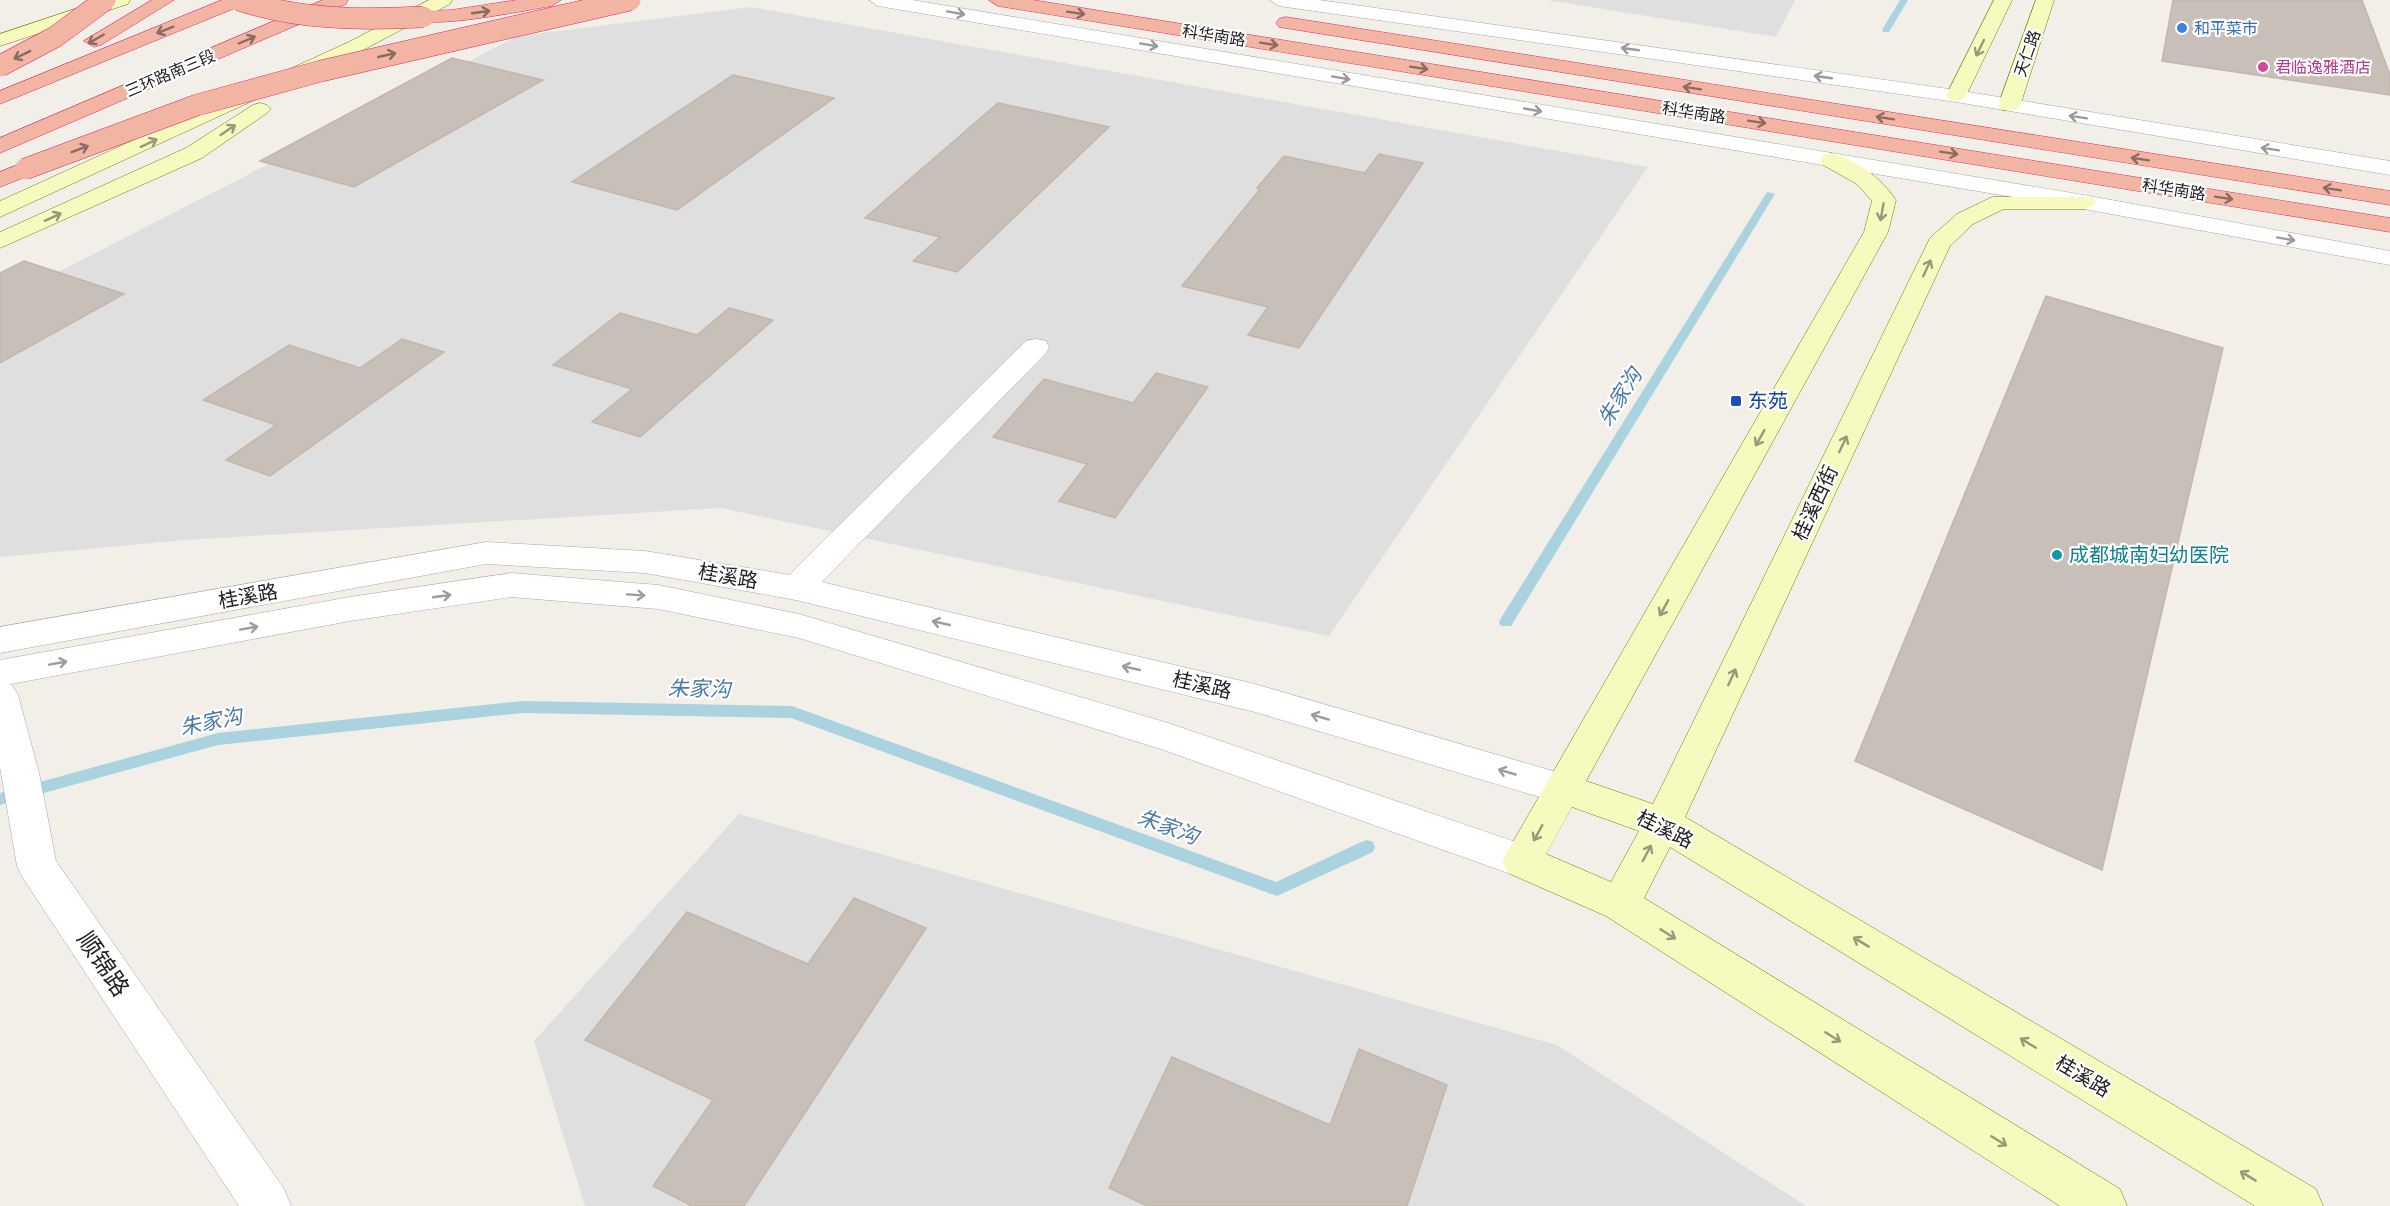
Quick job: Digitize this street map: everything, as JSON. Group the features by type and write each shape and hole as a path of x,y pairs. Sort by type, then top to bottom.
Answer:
{"highway":[{"path":"0,66 41,46 79,23 105,0"},
{"path":"0,96 165,0"},
{"path":"0,96 239,0 299,14 378,20 451,16 552,0"},
{"name":"三环路南三段","path":"0,146 339,0"},
{"path":"0,180 197,105 321,71 630,0"},
{"name":"科华南路","path":"998,0 2390,225"},
{"name":"科华南路","path":"1269,21 2390,198"}],"main road":[{"path":"2,39 121,0"},
{"path":"0,210 356,45 443,0"},
{"path":"1956,96 2003,0"},
{"name":"天仁路","path":"2009,106 2045,0"},
{"path":"0,241 194,153 356,45"},
{"path":"1522,861 1876,232 1884,200 1865,178 1831,160"},
{"name":"桂溪西街","path":"1620,904 1663,823 1939,243 1965,219 2000,202 2084,202"},
{"name":"桂溪路","path":"1563,789 1663,823 2299,1206"},
{"name":"桂溪路","path":"1522,861 1620,904 2103,1206"}],"street":[{"path":"878,0 2084,202 2390,258"},
{"path":"1279,0 1956,96 2390,168"},
{"path":"1519,60 1650,69 1748,66"},
{"path":"1601,97 1667,132"},
{"path":"796,588 1036,347"},
{"name":"桂溪路","path":"0,640 486,553 645,562 796,588 1255,698 1563,789"},
{"name":"桂溪路","path":"0,673 350,609 511,585 658,597 800,626 1168,737 1522,861"},
{"name":"顺锦路","path":"0,695 20,773 37,866 267,1206"}],"shaded area":[{"path":"1548,0 1795,0 1776,37"},
{"path":"751,7 1648,167 1329,636 721,508 184,540 0,557 0,302 518,36"},
{"path":"739,814 1557,1045 1806,1206 585,1206 534,1041"}],"building":[{"path":"2173,0 2362,0 2390,75 2390,95 2162,61"},
{"path":"452,58 543,80 354,187 260,161"},
{"path":"733,75 834,98 677,210 572,182"},
{"path":"998,103 1109,127 957,272 913,261 940,237 865,218"},
{"path":"1379,154 1423,163 1299,348 1248,335 1268,307 1182,286 1284,156 1365,173"},
{"path":"24,261 124,294 0,363 0,273"},
{"name":"成都城南妇幼医院","path":"2046,296 2223,348 2102,870 1855,761"},
{"path":"729,308 773,320 640,437 592,422 632,389 553,365 620,313 697,335"},
{"path":"402,339 444,352 270,476 226,460 276,425 203,400 289,345 360,368"},
{"path":"1156,373 1208,387 1115,518 1059,501 1087,464 993,437 1044,379 1133,403"},
{"path":"854,898 926,928 744,1206 692,1206 653,1186 713,1100 585,1040 687,912 808,964"},
{"path":"1359,1049 1447,1085 1407,1206 1147,1206 1109,1188 1172,1057 1330,1125"}],"waterway":[{"name":"朱家沟","path":"1886,30 1904,0"},
{"name":"朱家沟","path":"1506,622 1770,194"},
{"name":"朱家沟","path":"0,799 218,739 523,707 792,712 1277,889 1367,847"}],"place":[{"name":"和平菜市","path":"2182,28"},
{"name":"君临逸雅酒店","path":"2263,67"},
{"name":"东苑","path":"1736,401"},
{"name":"成都城南妇幼医院","path":"2057,555"}]}
